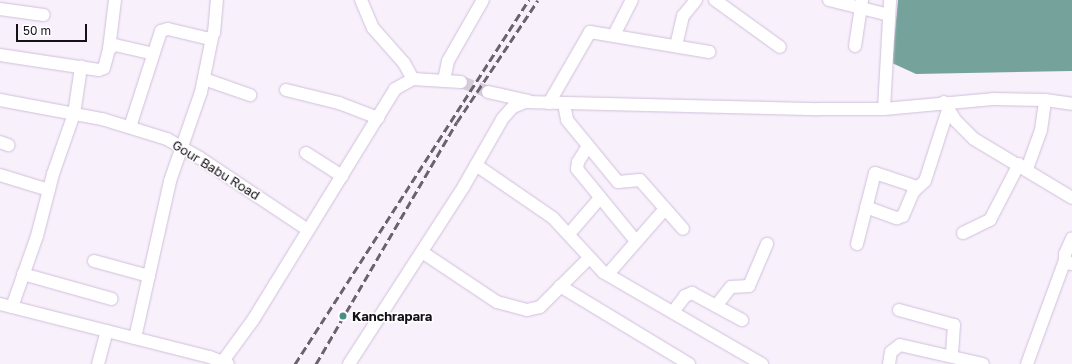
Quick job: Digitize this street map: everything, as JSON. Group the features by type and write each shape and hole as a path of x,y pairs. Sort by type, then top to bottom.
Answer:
{"street":[{"path":"0,55 102,70 109,49 115,0"},
{"path":"135,338 181,146 204,79 212,38 217,0"},
{"path":"361,0 373,28 404,63 413,79"},
{"path":"444,80 448,61 482,0"},
{"path":"614,35 632,0"},
{"path":"676,46 683,16 696,0"},
{"path":"715,0 780,47"},
{"path":"829,0 862,4 889,15"},
{"path":"884,109 890,0"},
{"path":"855,46 862,4"},
{"path":"0,9 44,15"},
{"path":"130,128 160,34 166,29 207,40 212,38"},
{"path":"549,103 588,34 593,32 708,52"},
{"path":"109,49 119,45 153,54"},
{"path":"81,67 74,114 23,274 6,306 135,338 221,362 253,320 395,89 413,79 461,82"},
{"path":"204,79 250,95"},
{"path":"286,90 339,103 378,118"},
{"path":"488,92 536,103"},
{"name":"Gour Babu Road","path":"0,100 74,114 130,128 181,146 308,230"},
{"path":"963,233 985,224 994,215 1023,166 1041,130 1045,100"},
{"path":"349,364 476,166 503,118 513,107 536,103 549,103 884,109 1045,100 1072,104"},
{"path":"564,104 567,120 618,182 640,180 683,229"},
{"path":"946,106 974,139 1023,166 1072,198"},
{"path":"866,207 899,218 917,187 926,181 946,106"},
{"path":"588,146 578,162 577,169 636,241"},
{"path":"306,153 342,176"},
{"path":"476,166 538,207 569,234 589,258 608,274 762,364"},
{"path":"857,244 874,173 917,187"},
{"path":"0,175 49,190"},
{"path":"569,234 600,198"},
{"path":"608,274 666,209"},
{"path":"1027,364 1069,262 1072,238"},
{"path":"716,306 731,287 749,286 768,244"},
{"path":"422,252 505,305 534,310 589,258"},
{"path":"94,261 149,276"},
{"path":"23,274 112,299"},
{"path":"560,286 689,364"},
{"path":"673,312 688,293 742,320"},
{"path":"899,310 954,325 952,356"},
{"path":"98,364 107,331"},
{"path":"889,364 891,352 900,345 983,364"}],"shaded area":[{"path":"898,0 1072,0 1072,71 916,74 892,63"}],"tunnel":[{"path":"461,82 488,92"}],"railway":[{"path":"295,364 529,0"},
{"path":"316,364 457,122 538,0"}],"place":[{"name":"Kanchrapara","path":"343,316"}]}
